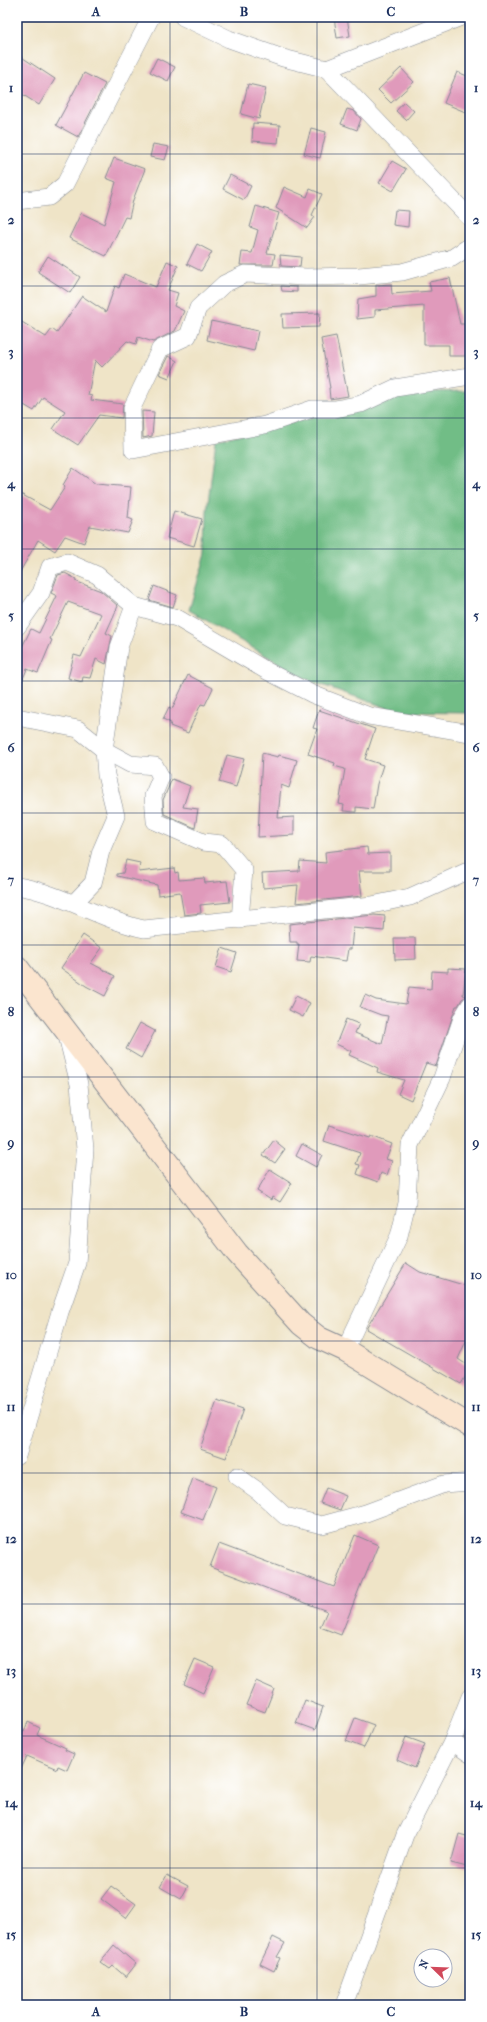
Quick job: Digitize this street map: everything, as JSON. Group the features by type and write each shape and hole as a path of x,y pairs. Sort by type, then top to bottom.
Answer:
{"main road":[{"path":"17,967 66,1033 237,1253 301,1324 319,1338 345,1350 470,1426"}],"street":[{"path":"17,201 49,197 64,184 151,17"},
{"path":"183,17 230,39 283,58 326,69 470,218"},
{"path":"326,69 461,17"},
{"path":"470,246 452,258 402,272 359,276 306,277 245,274 224,284 198,308 188,336 160,349 132,408 133,450 265,425 312,409 335,409 361,404 395,388 470,376"},
{"path":"17,627 41,593 50,567 67,562 97,575 134,606 177,618 267,671 306,691 369,716 470,733"},
{"path":"74,904 93,883 101,851 116,816 106,775 104,750 119,647 134,606"},
{"path":"17,717 78,729 104,750 130,764 155,766 161,777 152,796 155,821 203,842 222,844 244,870 240,920"},
{"path":"17,886 32,888 123,924 144,929 372,905 410,897 470,870"},
{"path":"345,1350 399,1236 407,1204 410,1145 442,1078 462,1018 470,1005"},
{"path":"17,1456 60,1312 77,1263 85,1149 79,1084 66,1033"},
{"path":"237,1476 258,1491 285,1516 322,1525 366,1513 444,1484 470,1482"},
{"path":"344,2005 405,1835 452,1742 470,1697"},
{"path":"452,1742 470,1754"}],"green space":[{"path":"470,391 469,713 399,712 305,679 189,610 206,554 207,511 216,440 420,392"}],"building":[{"path":"334,17 347,17 350,36 337,38"},
{"path":"17,54 55,79 39,105 17,91"},
{"path":"157,58 175,67 168,81 150,72"},
{"path":"401,68 414,82 391,103 378,90"},
{"path":"457,72 470,77 470,114 444,103"},
{"path":"84,73 105,84 78,137 56,125"},
{"path":"248,84 266,88 259,119 241,114"},
{"path":"404,102 414,111 406,120 396,111"},
{"path":"347,109 354,111 361,119 357,130 341,124"},
{"path":"253,123 280,125 278,143 252,141"},
{"path":"311,128 326,132 320,158 304,154"},
{"path":"153,144 169,147 165,160 150,157"},
{"path":"114,158 145,169 133,200 129,218 125,217 106,256 69,238 81,213 104,224 116,182 106,178"},
{"path":"392,161 406,169 393,191 379,183"},
{"path":"230,175 251,186 244,200 223,189"},
{"path":"284,187 307,197 310,189 322,194 312,215 315,217 307,228 276,208"},
{"path":"256,206 279,213 267,253 275,254 273,265 240,265 242,252 252,253 258,230 250,227"},
{"path":"395,210 409,211 408,227 393,225"},
{"path":"197,244 212,252 201,271 187,264"},
{"path":"280,255 301,257 300,267 281,266"},
{"path":"48,256 80,277 70,293 38,272"},
{"path":"167,261 178,266 168,290 178,293 174,306 184,311 175,331 153,342 138,337 136,344 127,341 102,367 95,360 88,395 92,396 91,400 123,404 122,418 99,415 78,445 53,429 65,411 43,397 34,411 17,401 17,319 46,337 52,329 57,333 82,296 106,312 115,286 119,288 124,274 156,287"},
{"path":"450,278 460,324 469,324 469,356 449,356 449,345 424,345 424,306 375,310 375,317 357,319 358,299 376,296 376,285 391,284 392,294 431,291 429,282"},
{"path":"281,286 297,287 297,292 282,291"},
{"path":"320,313 319,327 283,328 282,314"},
{"path":"211,321 258,331 254,351 207,340"},
{"path":"336,336 348,396 330,399 330,388 321,339"},
{"path":"168,356 177,361 169,378 159,374"},
{"path":"142,411 154,412 152,436 143,438"},
{"path":"73,468 96,484 131,487 128,518 133,520 128,533 90,526 84,543 65,536 55,551 38,540 17,577 17,492 50,510 65,487 63,485"},
{"path":"174,511 202,519 194,546 167,538"},
{"path":"65,573 76,579 75,581 101,591 118,606 106,633 112,636 106,664 96,659 90,678 83,677 82,682 68,678 74,655 81,657 101,614 68,602 50,639 52,640 38,673 27,669 17,693 17,647 21,649 31,629 39,633 57,596 51,593 58,575"},
{"path":"154,586 177,595 173,607 149,600"},
{"path":"188,675 213,688 205,705 201,704 188,733 170,726 171,723 163,719 169,707 172,709"},
{"path":"319,710 375,729 365,759 383,765 377,784 373,809 356,807 356,812 343,811 344,805 339,804 345,769 334,766 335,763 308,754 317,729 313,728"},
{"path":"262,753 278,757 279,755 297,760 289,788 281,785 278,818 294,817 294,835 258,837"},
{"path":"227,755 244,759 236,787 219,782"},
{"path":"172,779 190,786 183,807 198,809 195,828 164,814 163,800"},
{"path":"367,847 368,854 390,853 390,871 359,871 362,896 296,903 298,885 263,888 262,873 299,871 300,861 326,863 325,852"},
{"path":"126,860 140,863 139,872 174,868 175,873 178,872 179,880 204,878 205,883 227,881 230,902 200,905 201,913 184,915 180,892 158,895 157,885 117,876 117,874 123,873"},
{"path":"374,915 385,916 384,931 353,928 351,949 348,949 346,961 311,956 310,962 297,961 299,944 297,944 297,942 290,942 289,924"},
{"path":"83,935 102,948 91,963 115,976 105,996 86,986 61,968"},
{"path":"394,938 415,938 416,959 395,960"},
{"path":"222,948 237,953 231,972 216,967"},
{"path":"448,968 466,969 463,995 467,996 462,999 458,1006 456,1006 436,1066 426,1063 411,1100 398,1094 404,1080 377,1072 378,1068 349,1055 351,1051 336,1044 346,1019 359,1024 355,1033 382,1044 388,1016 360,1007 365,995 376,1000 406,1004 409,987 431,989 432,971 448,972"},
{"path":"296,996 310,1003 303,1017 289,1010"},
{"path":"140,1023 155,1031 141,1058 126,1049"},
{"path":"329,1125 370,1138 371,1136 392,1144 386,1159 392,1161 387,1175 381,1173 378,1182 357,1174 360,1165 356,1164 360,1153 324,1141"},
{"path":"274,1140 285,1149 275,1163 263,1155"},
{"path":"302,1144 322,1155 316,1167 296,1156"},
{"path":"270,1169 292,1183 280,1202 272,1197 271,1200 257,1191"},
{"path":"406,1263 420,1272 470,1287 470,1332 458,1359 470,1367 470,1369 461,1384 366,1329"},
{"path":"217,1400 243,1409 226,1458 200,1449"},
{"path":"193,1478 216,1487 203,1520 181,1512"},
{"path":"326,1488 346,1496 340,1510 320,1503"},
{"path":"355,1535 378,1545 341,1635 320,1627 327,1611 210,1567 219,1544 334,1587"},
{"path":"195,1659 214,1667 203,1693 184,1684"},
{"path":"256,1681 274,1689 265,1712 246,1705"},
{"path":"305,1700 323,1707 315,1730 296,1723"},
{"path":"355,1718 374,1725 364,1748 346,1741"},
{"path":"28,1722 40,1728 37,1735 66,1748 65,1750 74,1754 67,1770 58,1766 57,1769 27,1756 17,1778 17,1728 24,1731"},
{"path":"406,1737 425,1744 415,1768 397,1760"},
{"path":"459,1834 470,1837 470,1857 467,1867 451,1863"},
{"path":"167,1875 188,1886 181,1899 160,1887"},
{"path":"111,1886 136,1904 126,1918 101,1899"},
{"path":"273,1937 285,1943 277,1957 280,1958 274,1971 260,1964"},
{"path":"114,1945 136,1964 126,1977 113,1966 110,1969 100,1962"}]}
